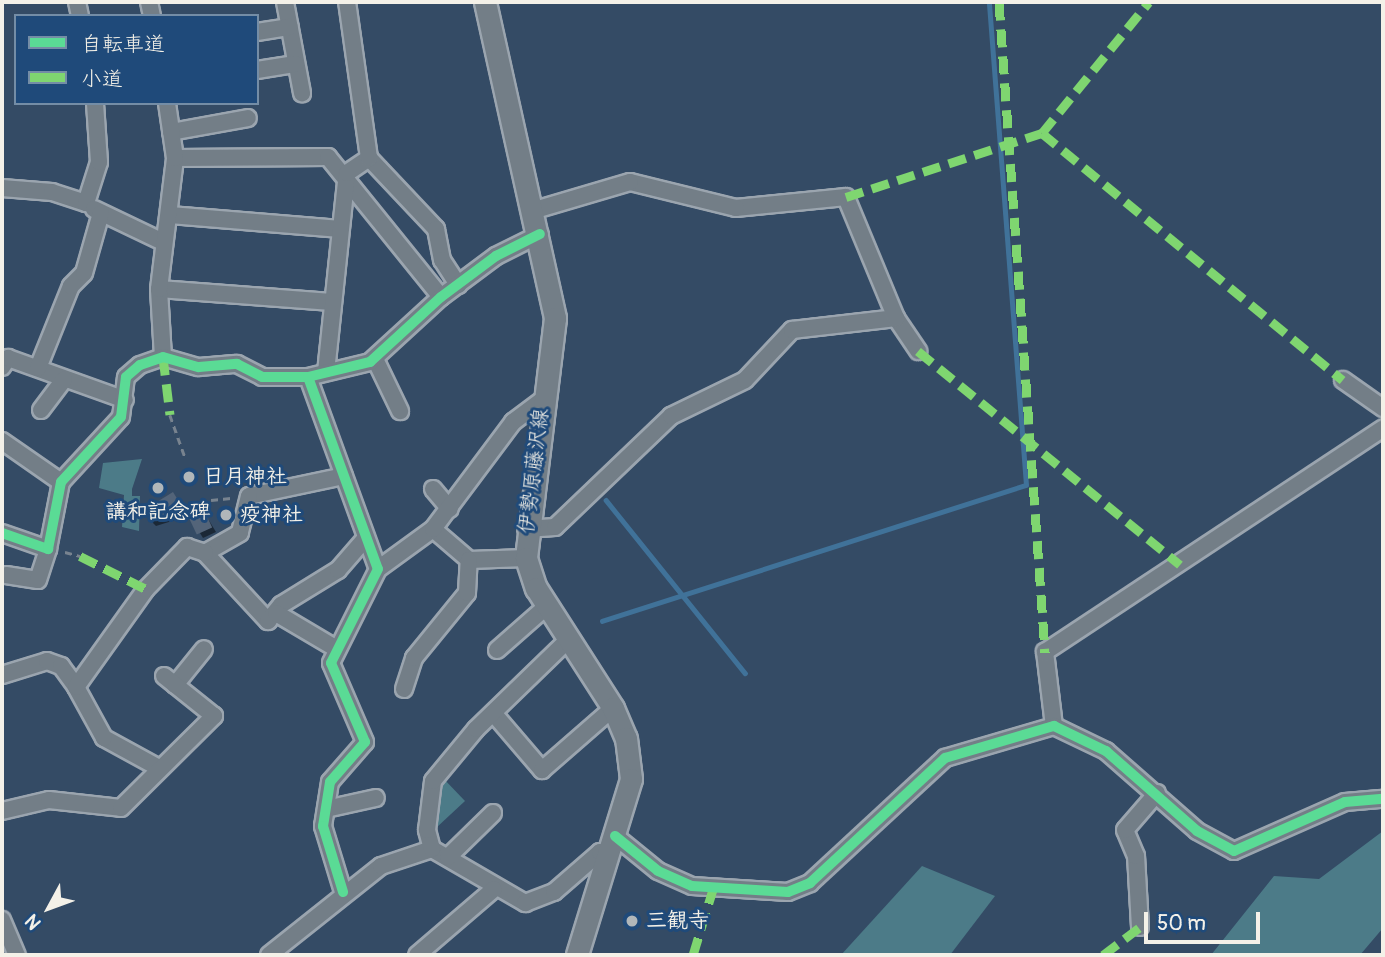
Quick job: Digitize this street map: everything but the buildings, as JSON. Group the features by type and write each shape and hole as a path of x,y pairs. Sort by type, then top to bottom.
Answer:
{"main road":[{"name":"伊勢原藤沢線","path":"485,2 535,210 555,318 526,529 526,558 547,606 613,708 626,738 631,779 577,955"}],"street":[{"path":"285,2 302,93"},
{"path":"351,2 369,158 436,229 442,260 458,285"},
{"path":"259,32 290,27"},
{"path":"259,71 296,64"},
{"path":"86,203 99,162 95,105"},
{"path":"163,357 159,289 175,158 167,105"},
{"path":"171,132 248,118"},
{"path":"175,158 328,157 347,173 441,297"},
{"path":"326,372 347,173 369,158"},
{"path":"535,210 630,182 736,208 846,197 896,318 918,351"},
{"path":"2,188 52,192 86,203 101,214 163,242"},
{"path":"38,368 42,347 62,295 84,272 101,214"},
{"path":"170,215 340,229"},
{"path":"6,575 38,580 48,549 61,482 121,417 127,377 163,357 199,367 236,364 262,377 308,377 375,359 441,297 540,234"},
{"path":"159,289 332,302"},
{"path":"526,529 555,527 671,416 745,380 792,330 896,318"},
{"path":"2,367 8,358 125,400"},
{"path":"375,359 400,411"},
{"path":"76,687 124,615 187,547 205,553 268,621 338,570 363,541 366,523 344,476 308,377"},
{"path":"41,410 64,380"},
{"path":"1343,380 1383,408"},
{"path":"343,892 323,826 330,782 365,741 331,663 335,648 379,569 433,528 450,509 513,422 542,400"},
{"path":"1054,726 1045,652 1383,428"},
{"path":"2,441 61,482"},
{"path":"205,553 240,533 249,496 344,476"},
{"path":"433,489 450,509"},
{"path":"433,528 469,560 526,558"},
{"path":"2,533 48,549"},
{"path":"363,541 379,569"},
{"path":"411,685 414,658 467,593 469,560"},
{"path":"497,650 547,606"},
{"path":"276,613 335,648"},
{"path":"432,849 428,790 494,714 568,640"},
{"path":"2,811 49,800 121,808 214,716 170,680 204,649"},
{"path":"2,675 47,661 61,666 76,687 104,738 159,768"},
{"path":"494,714 542,770 613,708"},
{"path":"269,955 343,892 381,866 432,849 494,889 525,903 542,899 612,845 692,886 789,892 810,883 945,758 1021,731 1054,726 1106,751 1157,793 1197,831 1234,851 1345,802 1383,799"},
{"path":"1140,927 1136,856 1125,830 1157,793"},
{"path":"326,809 376,798"},
{"path":"448,857 493,813"},
{"path":"417,955 494,889"},
{"path":"2,920 17,955"}],"path":[{"path":"170,415 185,457"},
{"path":"211,500 230,498"}],"green space":[{"path":"142,459 132,489 132,496 140,496 139,531 122,527 124,495 99,488 103,463"},
{"path":"442,777 465,801 436,828 430,825"},
{"path":"1383,831 1383,928 1360,955 1211,955 1274,876 1319,879"},
{"path":"922,866 995,896 950,955 841,955"}],"waterway":[{"path":"602,621 1026,485 989,2"},
{"path":"606,500 745,673"}],"marked path":[{"path":"999,2 1045,652"},
{"path":"846,197 1042,133 1149,2"},
{"path":"1042,133 1343,380"},
{"path":"918,351 1180,565"},
{"path":"163,357 170,415"},
{"path":"80,556 146,589"},
{"path":"693,955 713,889"},
{"path":"1103,955 1140,927"}],"cycle path":[{"path":"2,533 48,549 61,482 121,417 126,377 140,365 163,357 199,367 237,364 262,377 308,377 370,362 441,297 496,256 540,234"},
{"path":"308,377 378,569 331,663 365,742 330,782 323,826 343,892"},
{"path":"615,836 658,871 692,886 788,892 810,883 945,758 1054,726 1106,751 1197,831 1234,851 1345,802 1383,799"}],"place":[{"name":"日月神社","path":"189,477"},
{"name":"講和記念碑","path":"158,488"},
{"name":"疫神社","path":"226,515"},
{"name":"三観寺","path":"632,921"}]}
